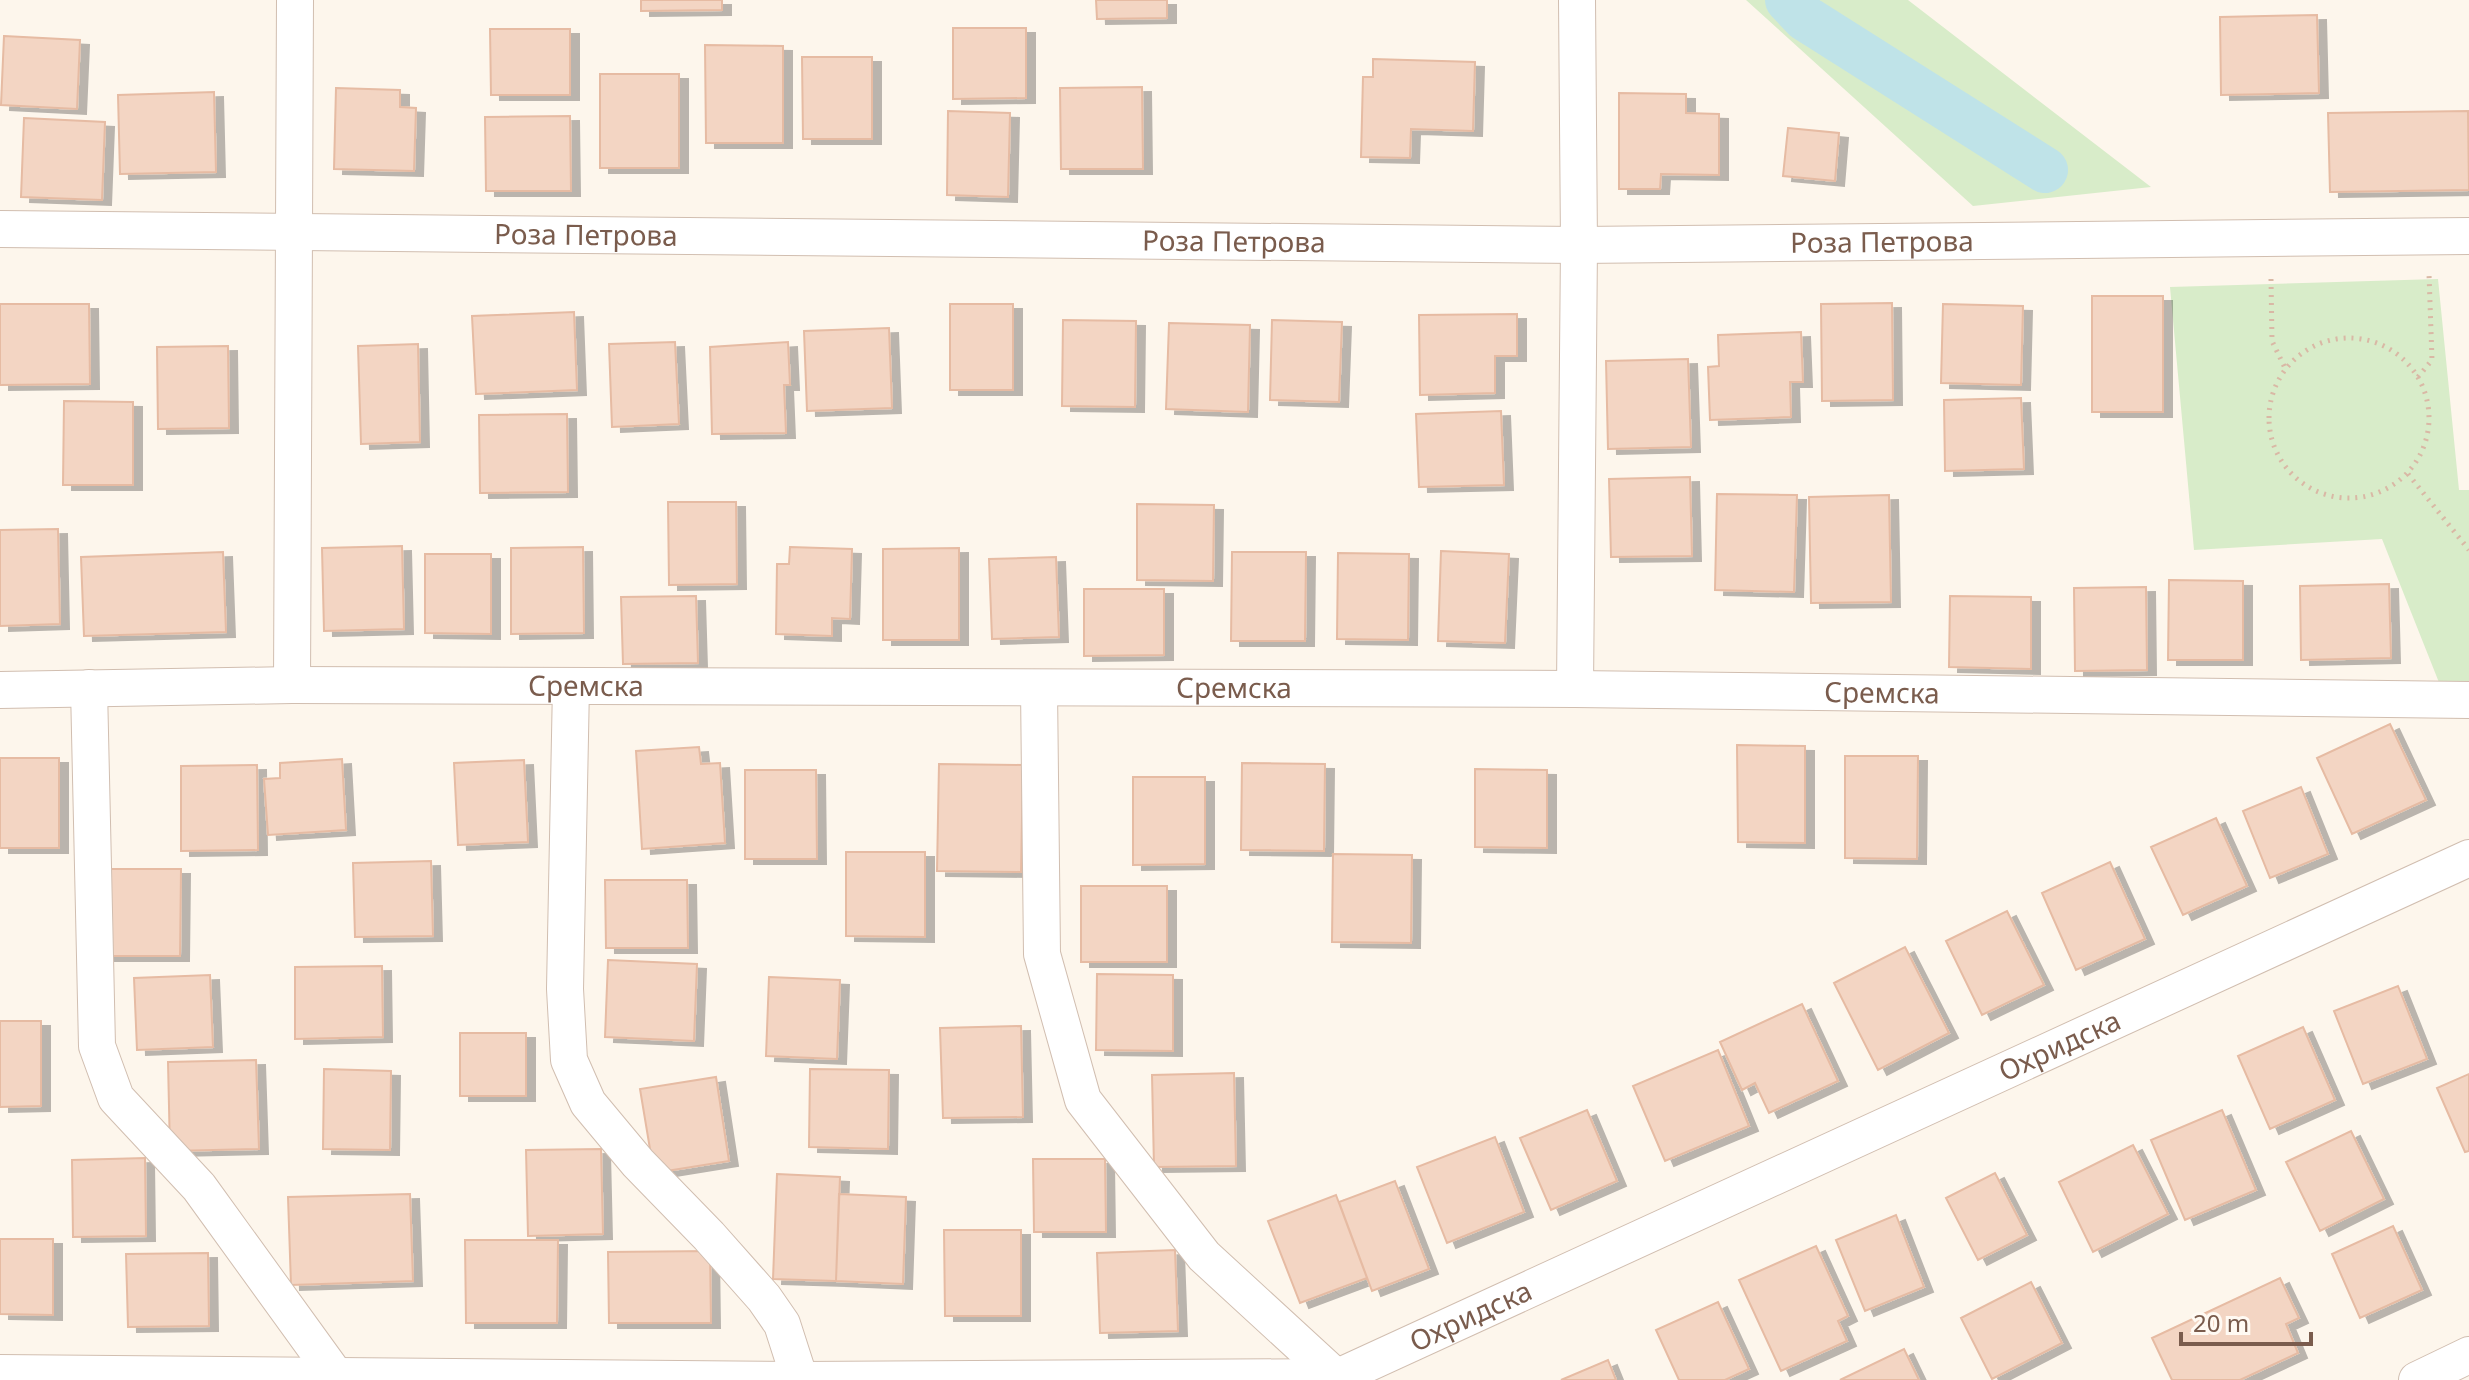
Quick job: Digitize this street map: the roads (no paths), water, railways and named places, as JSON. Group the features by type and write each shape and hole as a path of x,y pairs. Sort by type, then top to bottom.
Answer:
{"street":[{"path":"292,685 295,0"},
{"path":"1575,689 1579,245 1577,0"},
{"name":"Роза Петрова","path":"0,229 1579,245 2469,236"},
{"name":"Сремска","path":"0,690 292,685 1575,689 2469,700"},
{"path":"571,686 565,989 569,1060 588,1103 638,1163 764,1298 782,1324 800,1380"},
{"path":"89,688 97,1046 116,1098 199,1187 335,1375"},
{"path":"1039,688 1042,954 1083,1100 1204,1256 1338,1379"},
{"name":"Охридска","path":"0,1373 800,1380 1338,1379 2469,858"},
{"path":"2417,1380 2469,1355"}],"waterway":[{"path":"1788,0 1805,18 2045,170"}]}
